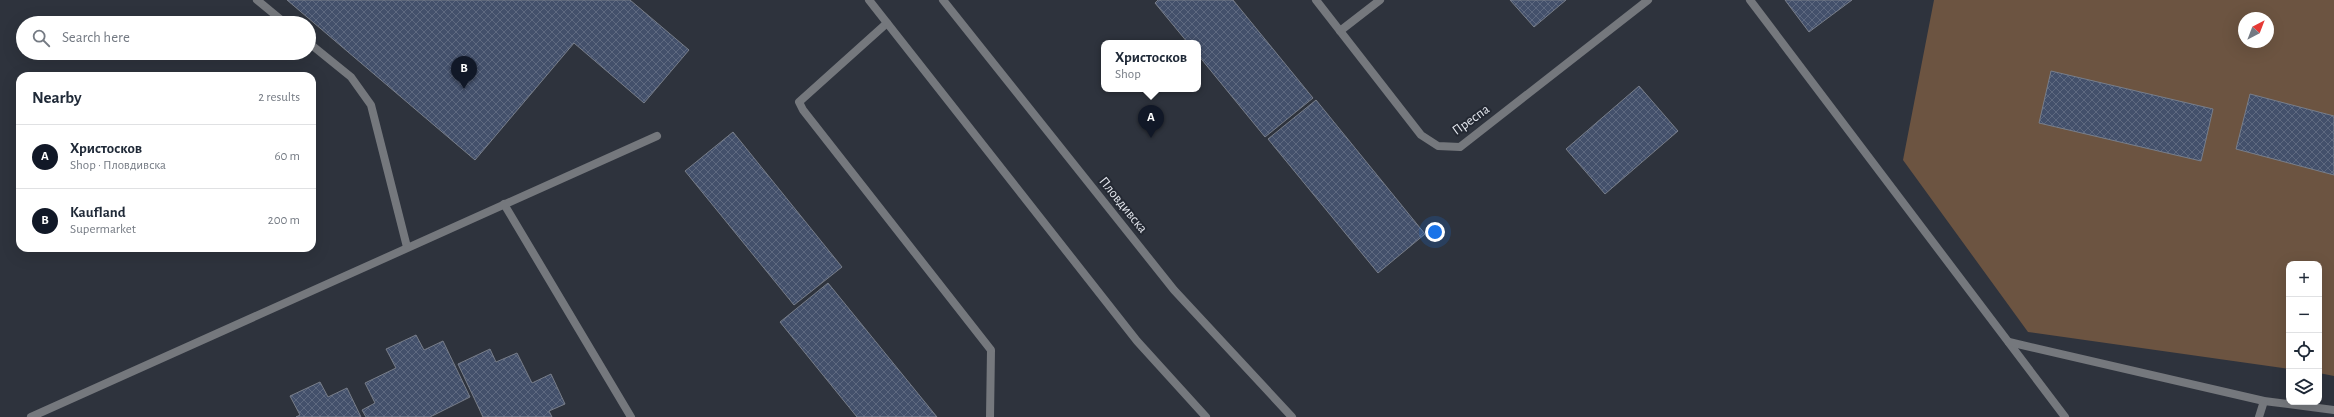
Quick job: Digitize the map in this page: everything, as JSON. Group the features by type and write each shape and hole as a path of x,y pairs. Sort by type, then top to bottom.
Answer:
{"street":[{"path":"257,0 276,16"},
{"path":"869,0 1137,341 1206,417"},
{"name":"Пловдивска","path":"944,0 1174,290 1292,417"},
{"name":"Преспа","path":"1316,0 1421,136 1438,146 1460,147 1648,0"},
{"path":"1340,31 1380,0"},
{"path":"1750,0 2065,417"},
{"path":"887,23 799,102 803,110 991,350 990,417"},
{"path":"316,49 351,77 371,105 407,247"},
{"path":"30,417 657,136"},
{"path":"504,204 631,417"},
{"path":"2009,342 2264,401 2334,410"},
{"path":"2259,417 2264,401"}],"shaded area":[{"path":"1934,0 2334,0 2334,376 2322,374 2322,261 2286,261 2286,369 2028,332 1903,160"}],"building":[{"path":"287,0 630,0 689,50 644,103 574,43 475,160 316,25 316,16 306,16"},
{"path":"1158,0 1233,0 1313,98 1265,137 1201,59 1201,40 1186,40 1155,3"},
{"path":"1510,0 1566,0 1534,27"},
{"path":"1785,0 1852,0 1809,32"},
{"path":"2051,71 2213,109 2201,161 2039,123"},
{"path":"1639,86 1678,131 1605,194 1566,149"},
{"path":"2250,94 2334,116 2334,175 2236,149"},
{"path":"1316,100 1425,234 1378,273 1268,139"},
{"path":"733,132 842,267 794,305 685,171"},
{"path":"828,283 937,417 857,417 780,322"},
{"path":"416,335 424,350 443,341 470,397 430,417 366,417 362,410 375,403 365,383 396,368 386,349"},
{"path":"490,349 496,362 517,353 532,383 551,374 565,404 549,411 552,417 483,417 458,364"},
{"path":"320,382 328,397 347,388 361,417 296,417 300,415 290,396"}],"place":[{"name":"Kaufland","path":"464,89"},
{"name":"Христосков","path":"1151,138"}]}
